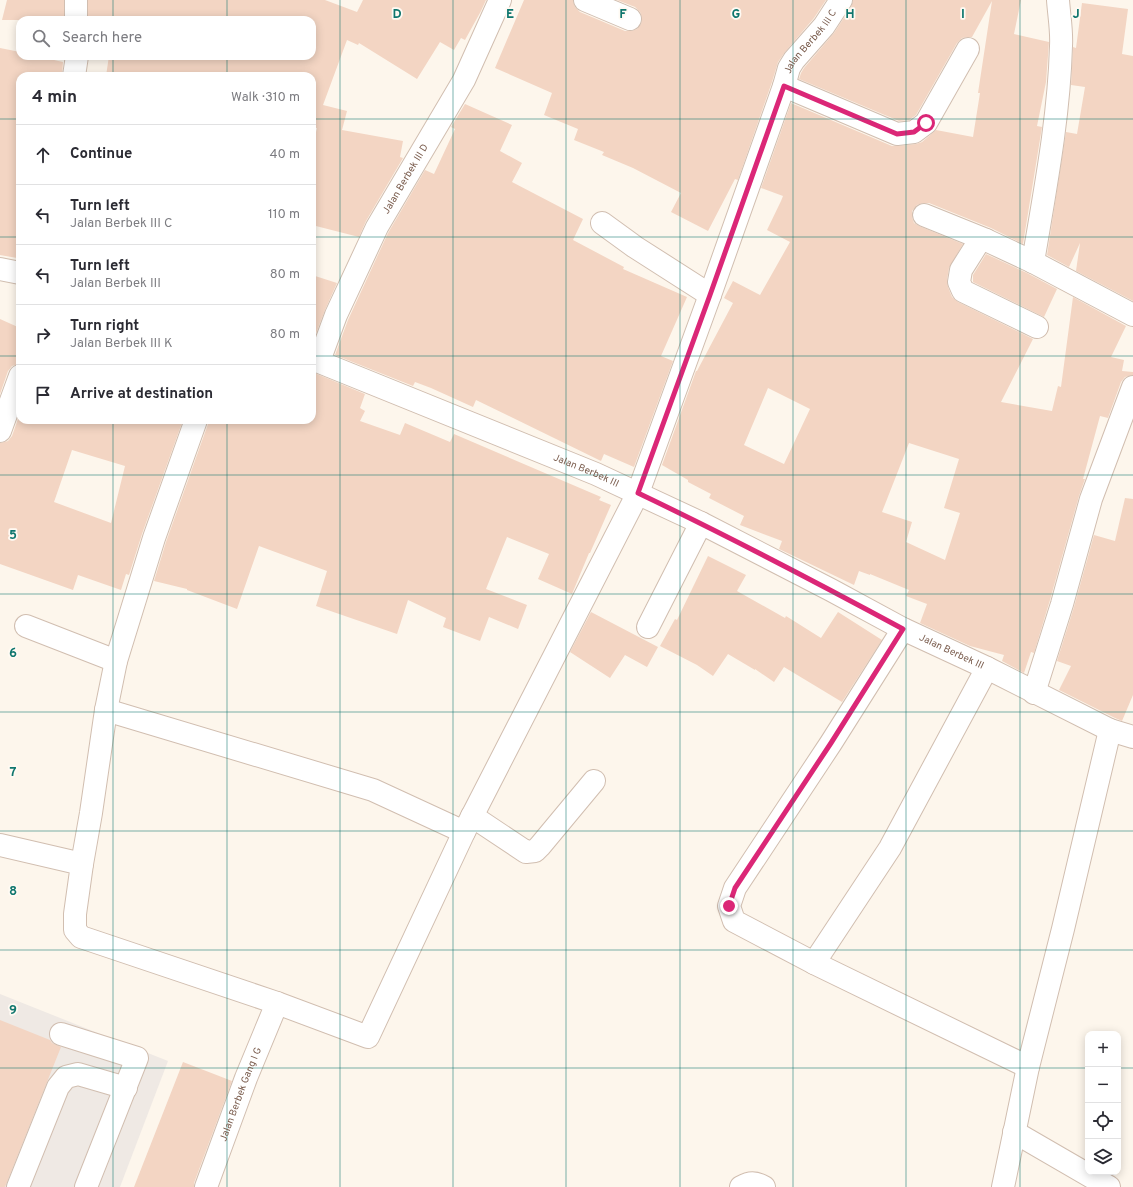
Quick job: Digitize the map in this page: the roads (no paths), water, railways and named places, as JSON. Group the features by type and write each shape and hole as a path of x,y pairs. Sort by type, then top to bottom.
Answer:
{"street":[{"path":"76,0 76,16"},
{"name":"Jalan Berbek III D","path":"316,360 377,227 464,80 500,0"},
{"path":"585,0 630,19"},
{"name":"Jalan Berbek III C","path":"277,1003 368,1037 468,824 638,493 710,295 789,68 794,60 824,26 842,0"},
{"path":"1033,262 1048,177 1058,96 1061,44 1058,0"},
{"path":"784,86 897,134 914,132 926,123 968,48"},
{"path":"75,72 76,60"},
{"path":"924,215 986,240 1033,262 1133,315"},
{"path":"602,223 634,247 710,295"},
{"path":"986,240 978,242 961,270 959,282 963,291 1037,327"},
{"path":"0,269 16,272"},
{"name":"Jalan Berbek III","path":"316,360 589,471 638,493 702,523 903,629 987,668 1110,730 1133,737"},
{"path":"0,431 16,387"},
{"path":"1034,692 1062,604 1091,499 1133,387"},
{"path":"195,424 154,538 116,661 106,710 82,864 75,914 75,930 81,937 277,1003"},
{"path":"648,627 702,523"},
{"path":"26,626 116,661"},
{"path":"903,629 831,743 735,888 729,906 734,921 814,963 1028,1067"},
{"path":"814,963 890,848 987,668"},
{"path":"106,710 373,790 468,824 526,852 535,851 540,846 594,781"},
{"path":"1003,1187 1028,1067 1063,929 1110,730"},
{"path":"0,845 82,864"},
{"name":"Jalan Berbek Gang I G","path":"206,1187 246,1078 277,1003"},
{"path":"61,1034 137,1058 86,1187"},
{"path":"18,1187 58,1087 66,1077 78,1074 126,1088"},
{"path":"1014,1132 1109,1187"},
{"path":"741,1187 748,1183 758,1183 764,1187"}]}
